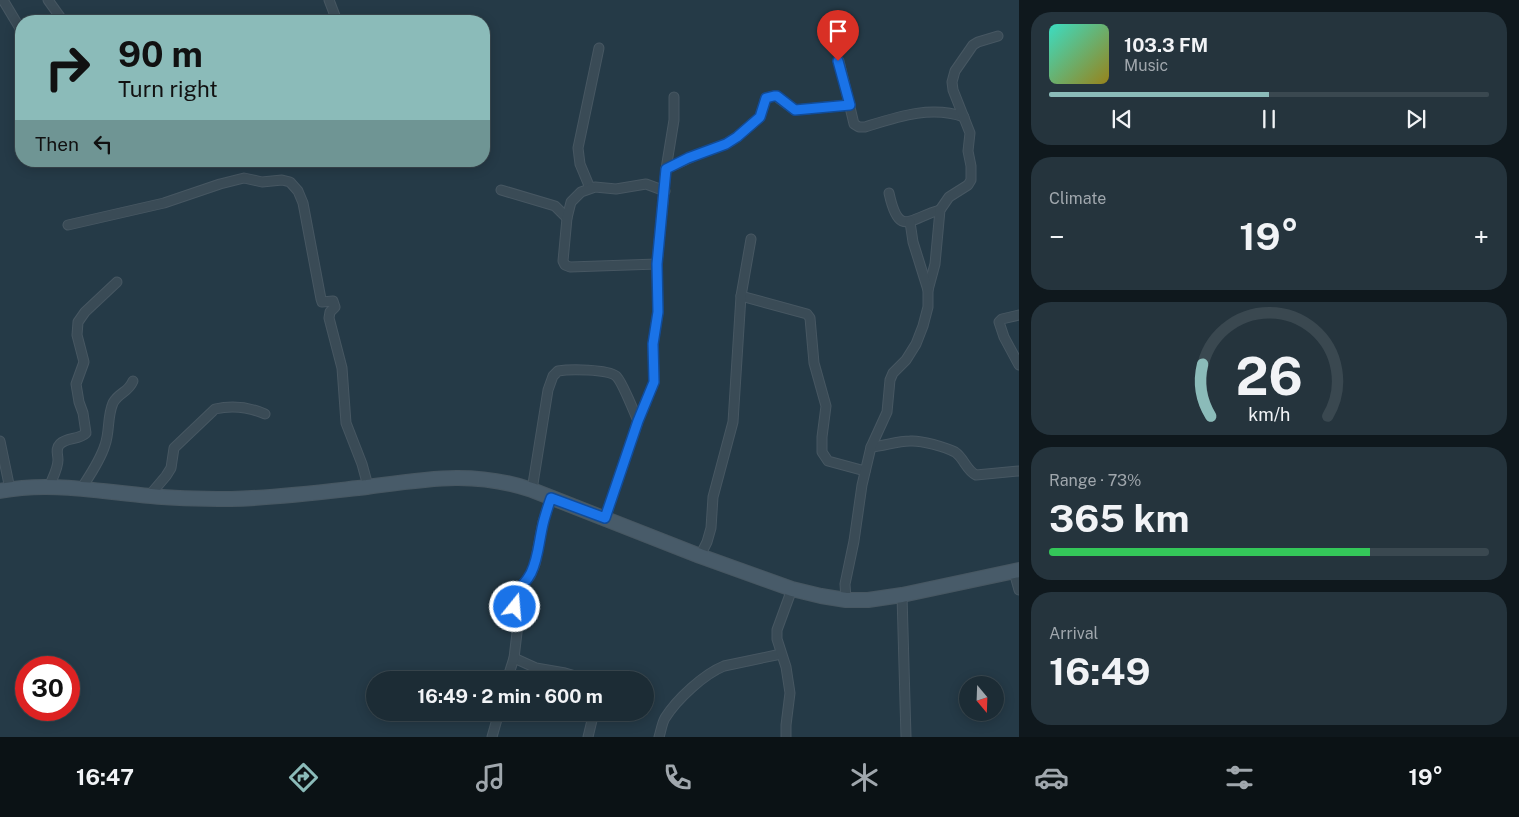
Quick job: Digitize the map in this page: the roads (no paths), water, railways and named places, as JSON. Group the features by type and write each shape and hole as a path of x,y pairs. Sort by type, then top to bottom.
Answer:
{"street":[{"path":"3,0 15,20"},
{"path":"48,0 59,15"},
{"path":"329,0 335,15"},
{"path":"846,600 845,584 865,471 871,447 887,412 891,376 906,360 920,335 926,316 928,290 936,264 940,210 949,197 968,185 971,180 968,151 970,133 953,90 952,82 955,71 974,45 998,36"},
{"path":"590,188 580,164 578,148 599,48"},
{"path":"838,61 854,124 862,128 919,112 944,111 964,117"},
{"path":"666,169 688,158 726,144 737,137 760,117 766,98 777,96 795,110 850,105"},
{"path":"605,518 638,421 654,382 653,344 658,312 657,264 666,169 674,120 674,97"},
{"path":"68,225 164,203 244,178 262,182 282,180 290,182 298,191 303,203 322,302 333,300 335,302 336,307 330,312 329,318 342,368 346,423 362,464 368,486"},
{"path":"554,206 571,202 581,192 590,188 616,188 646,184 665,191"},
{"path":"501,190 554,206 568,218"},
{"path":"889,193 893,210 898,217 910,222 940,210"},
{"path":"571,202 563,261 565,265 570,267 657,264"},
{"path":"910,222 913,242 928,290"},
{"path":"700,556 711,528 713,497 733,422 741,296 751,239"},
{"path":"49,487 58,460 56,450 59,444 66,440 83,436 86,433 76,384 84,362 77,336 78,322 85,312 117,282"},
{"path":"741,296 807,314 810,318 814,363 826,406 822,452 828,461 865,471"},
{"path":"1019,315 1002,319 999,322 1004,337 1019,365"},
{"path":"532,490 548,390 553,376 558,371 594,371 609,373 617,377 638,421"},
{"path":"81,489 106,445 109,430 109,414 113,404 118,395 129,389 134,381"},
{"path":"149,496 171,468 174,448 215,409 242,407 265,414"},
{"path":"0,441 5,490 49,487 168,498 232,499 309,494 454,477 513,483 700,556 792,589 821,596 846,600 868,600 902,596 1016,571 1019,590"},
{"path":"871,447 910,441 938,446 954,452 960,456 971,472 976,475 1019,471"},
{"path":"510,671 514,658 518,624 515,597 519,588 530,576 535,564 543,522 551,498"},
{"path":"786,737 790,693 786,666 777,639 777,630 792,589"},
{"path":"902,596 906,737"},
{"path":"659,737 664,719 683,696 715,669 781,654"},
{"path":"514,658 536,668 558,671"},
{"path":"492,737 496,721"},
{"path":"588,737 592,721"}]}
